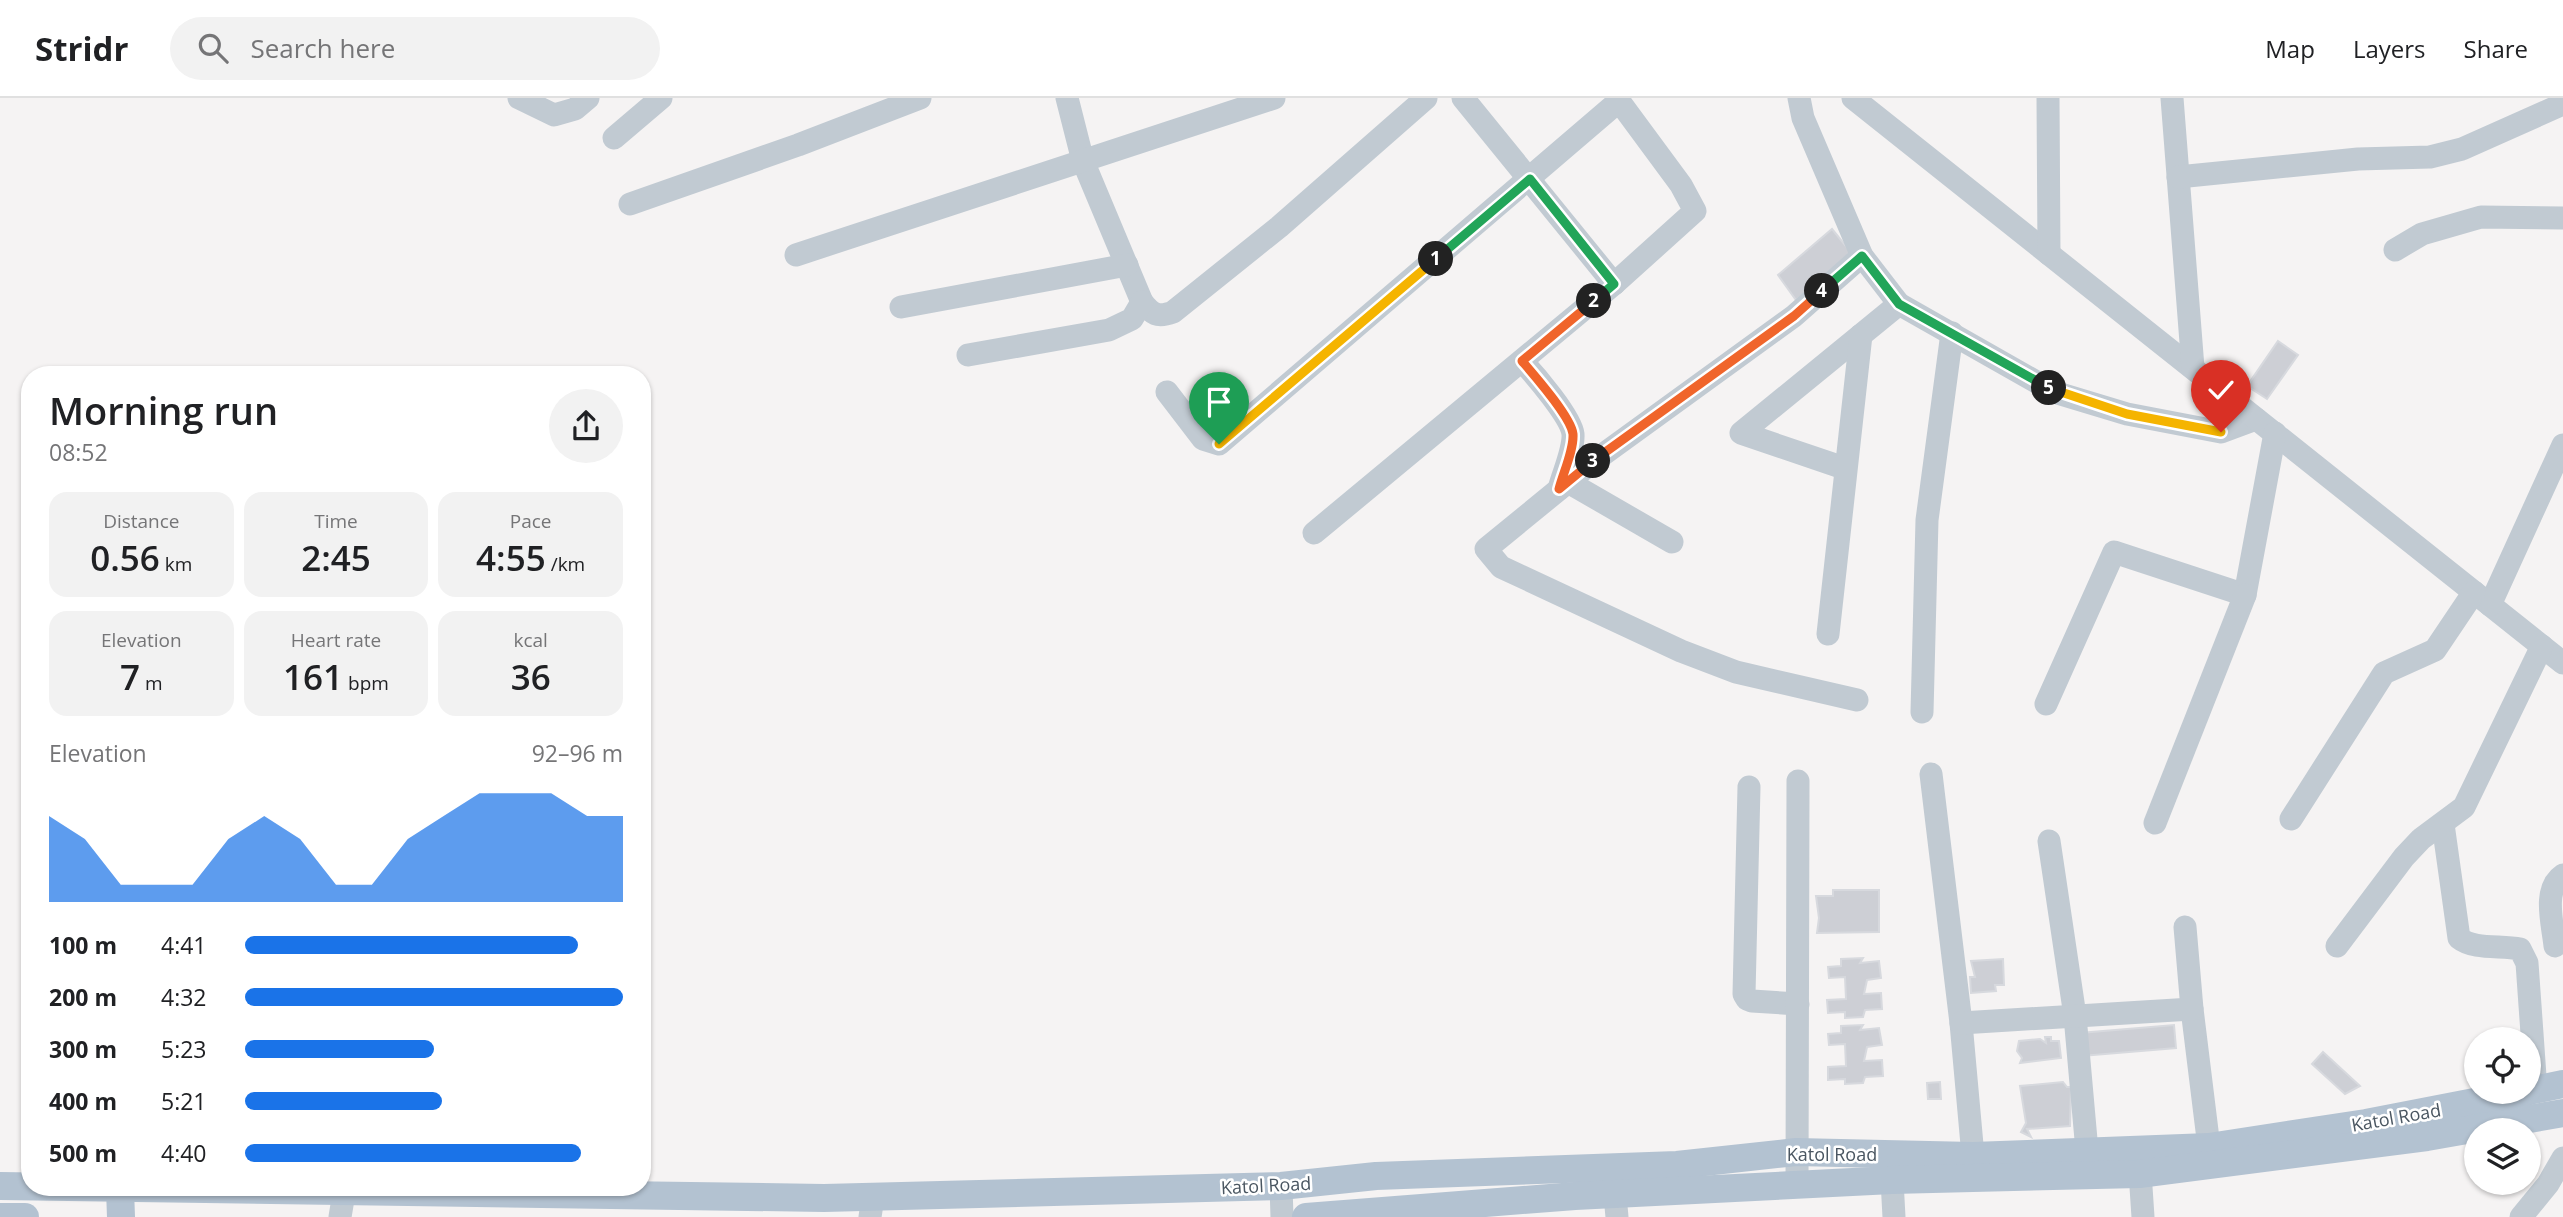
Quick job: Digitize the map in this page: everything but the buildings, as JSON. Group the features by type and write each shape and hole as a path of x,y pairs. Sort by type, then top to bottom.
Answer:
{"main road":[{"name":"Katol Road","path":"217,1196 342,1205 871,1207 1281,1186 1376,1176 1677,1165 1796,1152 1973,1156 2087,1151 2139,1161 2546,1091"},
{"name":"Katol Road","path":"1306,1217 1616,1206 1797,1184 1892,1180 2427,1137 2563,1113"},
{"name":"Katol Road","path":"0,1186 21,1187"},
{"path":"120,1196 121,1217"},
{"path":"0,1217 25,1217"}],"street":[{"path":"519,98 554,115 575,109 588,98"},
{"path":"614,138 661,98"},
{"path":"630,204 798,145 920,98"},
{"path":"1067,98 1083,161 1142,302 1153,315 1163,316 1172,312 1279,227 1426,98"},
{"path":"796,255 1274,98"},
{"path":"1463,98 1614,284"},
{"path":"1799,98 1803,118 1862,256 1899,304 2054,392 2127,414 2221,432 2256,419"},
{"path":"1853,98 2563,663"},
{"path":"2048,98 2049,254"},
{"path":"2172,98 2193,368"},
{"path":"1167,392 1203,439 1219,444 1530,179 1619,99 1681,185 1695,211 1614,284 1314,533"},
{"path":"2178,177 2358,159 2430,158 2462,149 2563,104"},
{"path":"2395,250 2422,234 2482,217 2563,218"},
{"path":"1857,700 1736,672 1681,651 1501,567 1486,549 1563,485 1794,316 1862,256"},
{"path":"901,307 1126,265"},
{"path":"968,355 1110,330 1132,319 1142,302"},
{"path":"1844,468 1741,433 1899,304"},
{"path":"1922,712 1927,520 1952,333"},
{"path":"1828,634 1844,468 1861,335"},
{"path":"1522,361 1568,420 1573,436 1563,485"},
{"path":"2155,823 2245,595 2275,433"},
{"path":"2291,819 2384,673 2435,650 2482,598 2563,445"},
{"path":"1563,485 1672,542"},
{"path":"2046,704 2114,552 2245,595"},
{"path":"2337,946 2404,857 2421,839 2464,807 2542,646"},
{"path":"1931,774 1961,1023 1973,1156"},
{"path":"1797,781 1797,1184"},
{"path":"1749,787 1744,994 1746,999 1752,1001 1798,1004"},
{"path":"2443,824 2459,938 2467,945 2520,949 2559,946 2550,893 2559,877 2563,876"},
{"path":"2049,841 2074,1016 2087,1151"},
{"path":"2185,927 2192,1009 2210,1147"},
{"path":"2520,949 2526,963 2546,1091"},
{"path":"1961,1023 2192,1009"},
{"path":"2521,1217 2548,1184 2563,1158"},
{"path":"2139,1161 2143,1217"},
{"path":"1892,1180 1894,1217"},
{"path":"1281,1186 1282,1217"}],"route":[{"path":"1219,444 1530,179 1614,284 1522,361 1568,420 1573,436 1559,489 1683,395 1794,316 1862,256 1899,304 1992,354 2054,392 2127,414 2221,432"}]}
